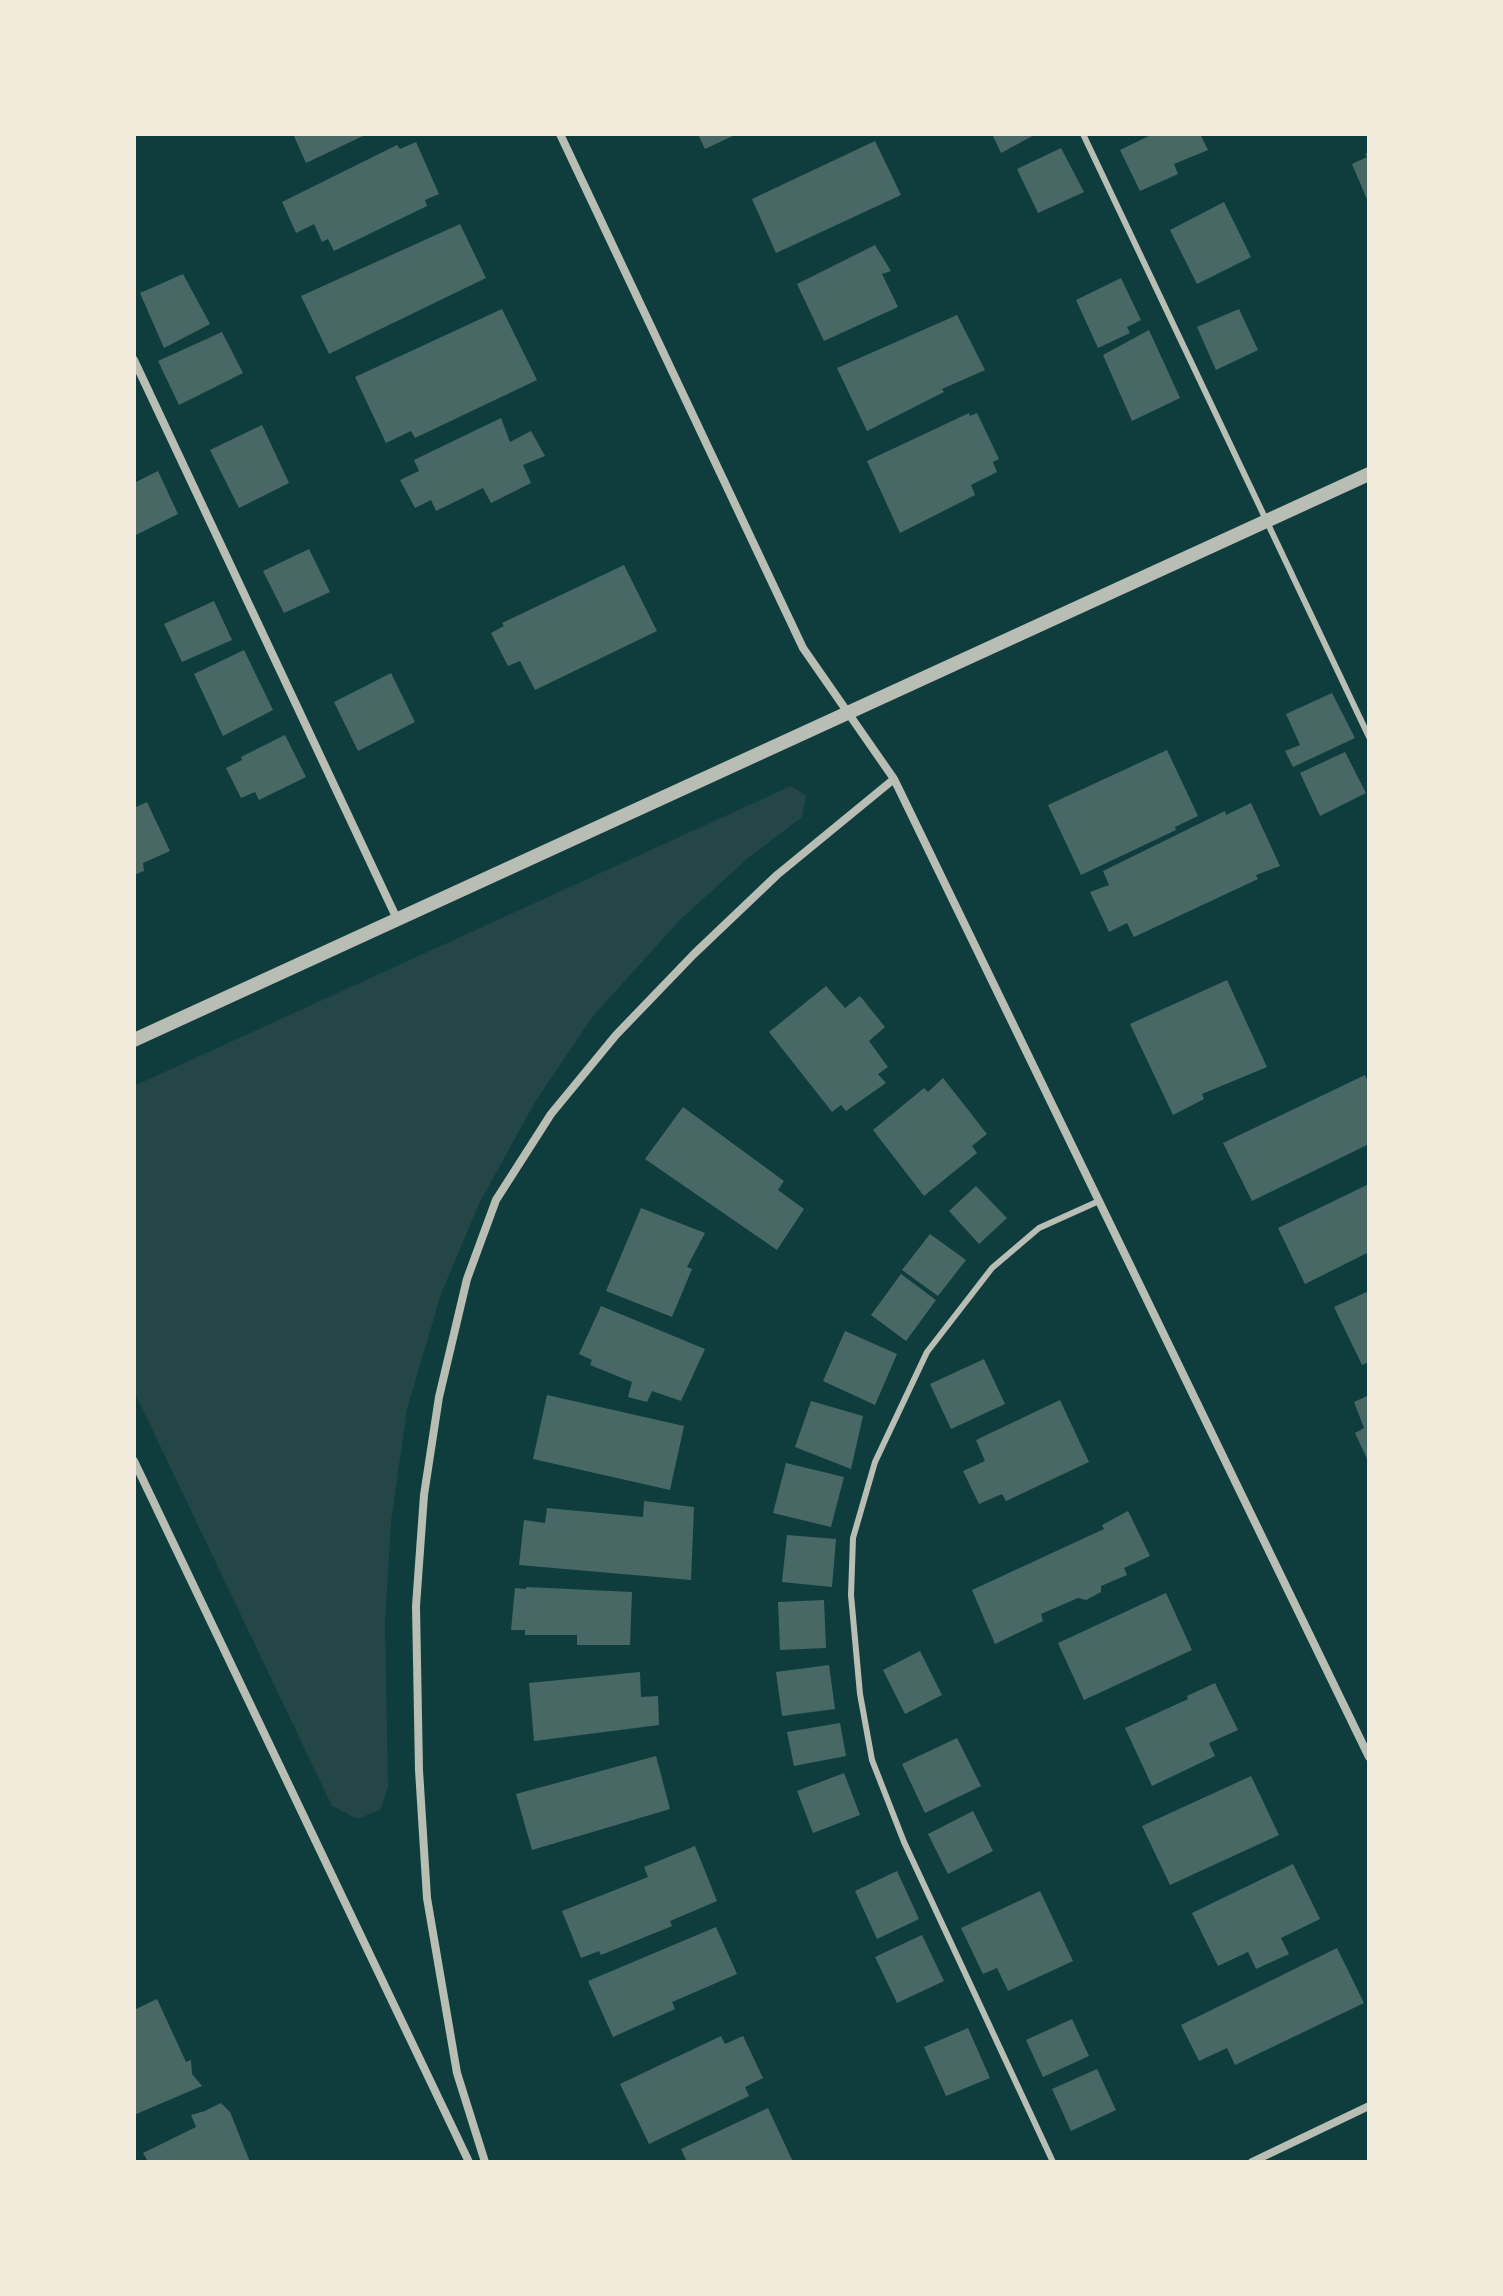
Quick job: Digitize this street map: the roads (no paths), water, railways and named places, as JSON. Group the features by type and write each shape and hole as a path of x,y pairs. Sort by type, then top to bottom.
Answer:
{"street":[{"path":"560,134 803,648 894,779 1369,1757"},
{"path":"134,360 397,919"},
{"path":"134,1040 1369,474"},
{"path":"485,2162 457,2073 429,1912 419,1770 416,1606 424,1495 439,1397 467,1279 496,1200 551,1114 616,1035 694,954 777,875 894,779"},
{"path":"134,1461 469,2162"},
{"path":"1252,2162 1369,2106"}],"lane":[{"path":"1083,134 1369,737"},
{"path":"1053,2162 904,1842 872,1760 860,1694 851,1595 853,1538 875,1462 927,1352 992,1268 1039,1228 1099,1201"}]}
